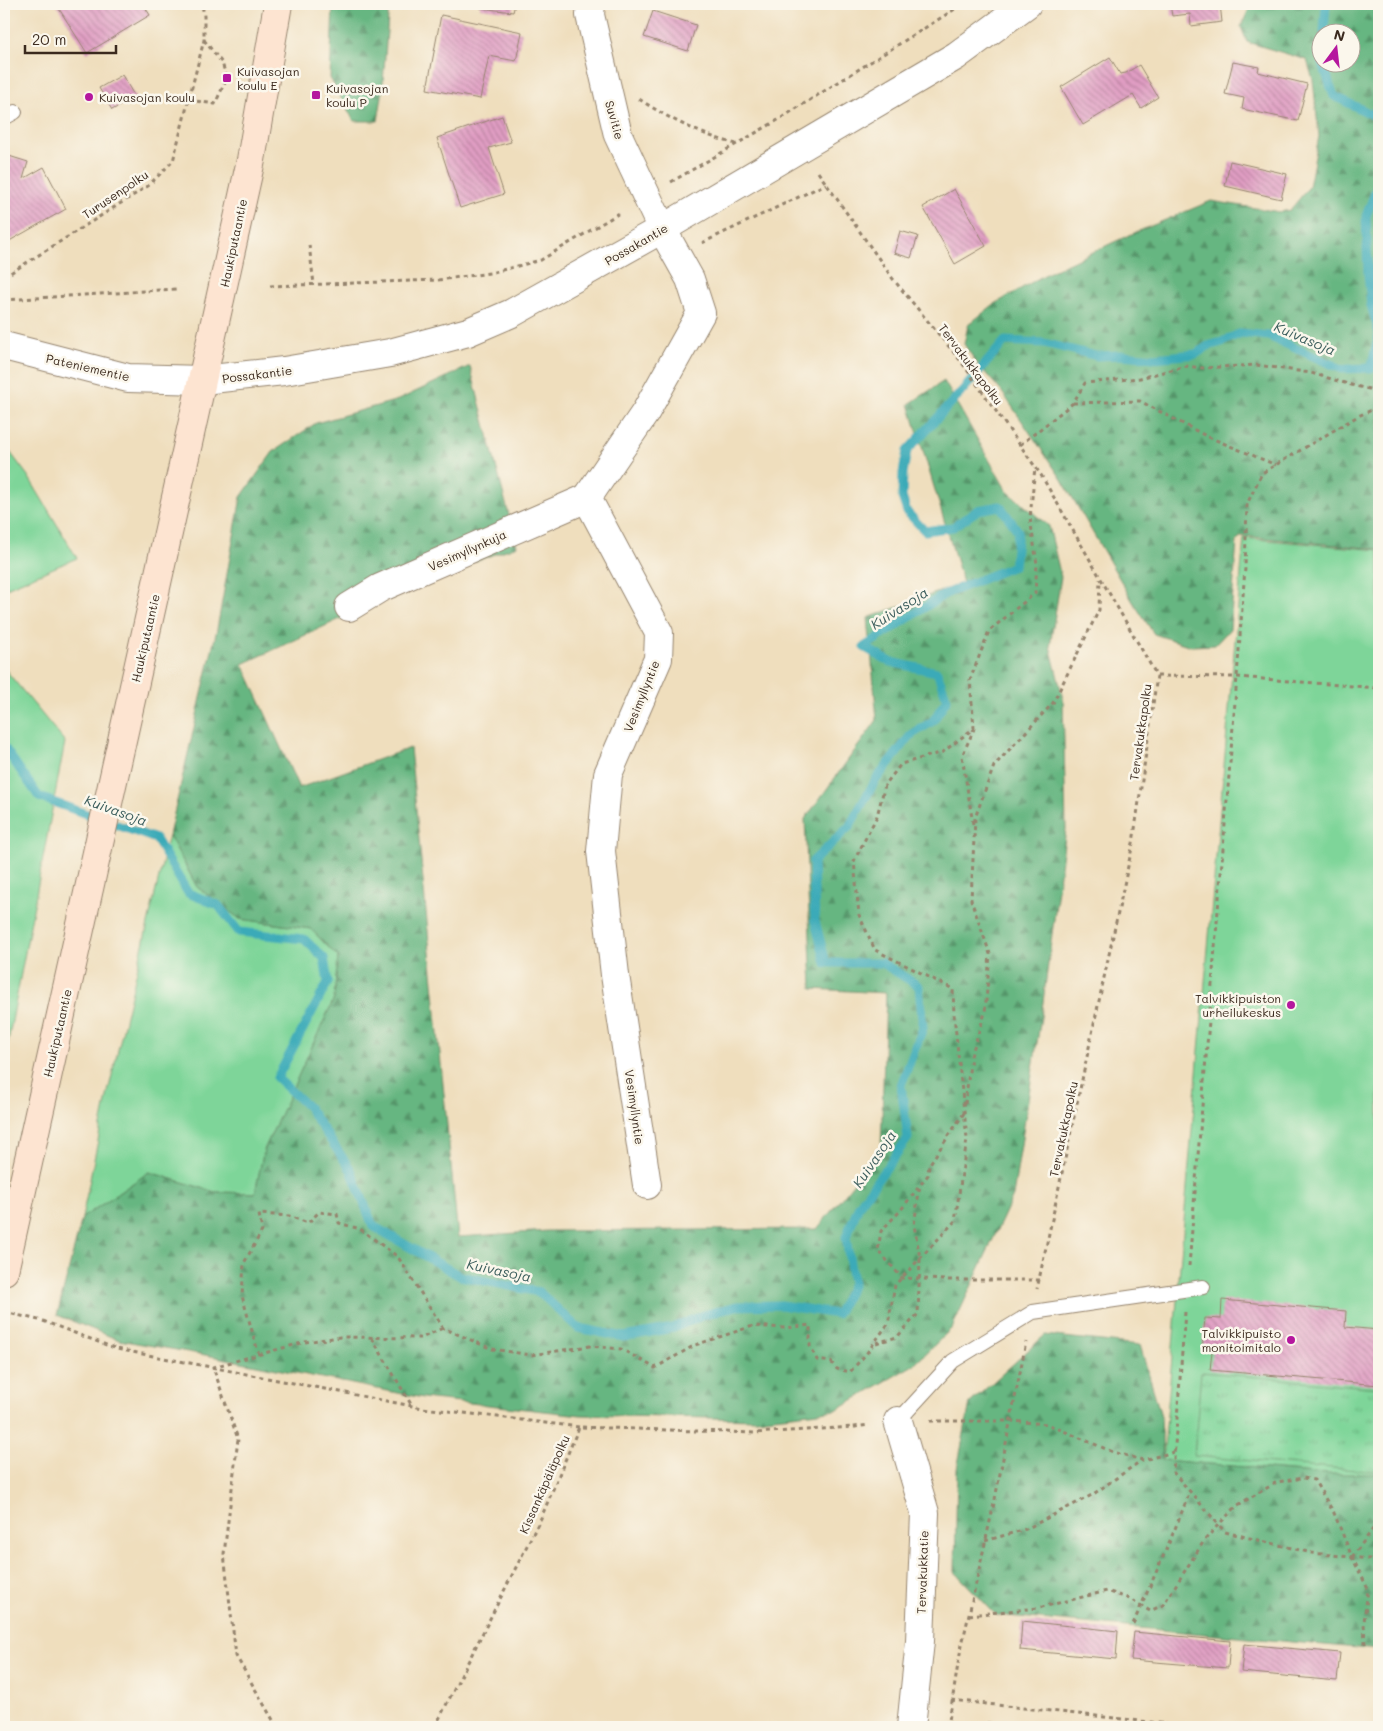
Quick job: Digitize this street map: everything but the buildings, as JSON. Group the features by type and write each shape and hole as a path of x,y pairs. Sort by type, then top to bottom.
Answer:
{"main road":[{"name":"Haukiputaantie","path":"4,1271 251,160 278,4"}],"street":[{"name":"Suvitie","path":"591,4 590,15 618,135 662,229"},
{"name":"Possakantie","path":"203,380 284,371 390,353 468,332 512,314 662,229 956,56 1027,4"},
{"path":"587,498 645,414 701,313 690,279 662,229"},
{"name":"Pateniementie","path":"4,346 128,378 203,380"},
{"name":"Vesimyllynkuja","path":"349,607 380,588 587,498"},
{"name":"Vesimyllyntie","path":"587,498 659,633 658,659 608,774 601,851 616,975 646,1186"},
{"name":"Tervakukkatie","path":"898,1421 925,1513 920,1641 911,1727"}],"lane":[{"path":"898,1421 953,1361 1032,1312 1203,1287"}],"path":[{"name":"Turusenpolku","path":"4,277 148,186 173,161 204,40 202,4"},
{"path":"270,286 438,280 490,273 541,260 646,196 778,120 963,4"},
{"path":"189,100 216,104 227,78 222,63 204,40"},
{"path":"602,65 625,90 665,116 707,136 736,144"},
{"name":"Tervakukkapolku","path":"778,120 893,279 960,360 1036,467 1157,676 1133,843 1032,1312 951,1700 948,1727"},
{"path":"677,255 826,184"},
{"path":"309,245 314,284"},
{"path":"4,300 177,289"},
{"path":"1020,445 1073,403 1085,383 1140,378 1186,366 1203,368 1257,365 1311,373 1379,391"},
{"path":"1373,388 1379,383"},
{"path":"1073,403 1140,401 1206,436 1276,465"},
{"path":"1379,407 1358,416 1262,473 1247,504 1245,568 1237,677 1173,1472 1225,1532 1312,1553 1379,1560"},
{"path":"975,832 962,756 974,728 970,680 988,631 1034,593 1037,564 1030,518 1036,467"},
{"path":"1040,1280 902,1278 878,1250 882,1231 928,1175 929,1165 964,1112 971,1056 985,1012 990,954 971,900 975,818 994,766 1053,703 1099,610 1100,578"},
{"path":"1157,676 1237,677 1379,688"},
{"path":"259,1355 242,1296 244,1263 262,1231 260,1214 289,1216 308,1223 319,1212 336,1214 340,1223 360,1229 398,1257 443,1328 492,1349 531,1355 590,1346 621,1349 655,1368 695,1345 754,1326 786,1328 810,1325 810,1346 817,1360 831,1362 837,1369 850,1372 888,1324 895,1286 955,1221 967,1139 953,989 876,950 859,915 854,861 877,816 885,785 901,764 943,752 974,728"},
{"path":"874,1343 897,1337 918,1314 920,1258 914,1225 920,1184"},
{"path":"4,1312 43,1322 116,1349 412,1406 578,1427"},
{"path":"213,1368 305,1342 340,1337 421,1338 443,1328"},
{"path":"372,1338 412,1406"},
{"path":"213,1368 238,1439 224,1554 236,1656 277,1727"},
{"name":"Kissankäpäläpolku","path":"435,1727 540,1518 578,1427 755,1433 855,1427 898,1421 1010,1421 1047,1424 1113,1452 1143,1460"},
{"path":"985,1542 1026,1529 1092,1495 1143,1460 1174,1452"},
{"path":"969,1615 1038,1608 1107,1591 1130,1599 1150,1611 1163,1605 1204,1541 1238,1505 1277,1482 1303,1478 1314,1480 1334,1513 1352,1557 1368,1589 1364,1622 1365,1644"},
{"path":"1133,1624 1150,1584 1166,1554 1190,1491"},
{"path":"1352,1557 1379,1521"},
{"path":"951,1700 1195,1727"}],"green space":[{"path":"333,4 389,4 382,96 378,121 354,121 330,78"},
{"path":"1251,4 1379,4 1379,549 1241,536 1237,541 1230,629 1215,645 1191,646 1154,634 1133,602 1061,478 1002,392 976,362 964,344 968,325 993,305 1046,274 1127,236 1211,201 1280,212 1290,210 1309,187 1319,136 1311,72 1360,72 1360,22 1310,22 1310,70 1307,60 1247,42 1241,27"},
{"path":"470,366 517,546 431,577 243,664 299,788 410,748 458,1237 547,1231 817,1229 881,1149 886,993 812,989 805,819 877,720 868,618 963,583 909,404 944,381 1007,491 1049,526 1061,577 1050,646 1063,698 1066,829 1041,1017 1013,1196 952,1328 915,1364 836,1410 756,1419 581,1415 423,1398 211,1356 119,1340 57,1315 82,1218 149,1172 215,1192 255,1193 264,1150 334,999 338,957 311,929 240,919 197,887 169,835 217,629 241,497 273,452 316,423 398,400"},
{"path":"4,444 28,476 77,558 4,589"},
{"name":"Talvikkipuiston urheilukeskus","path":"1244,538 1379,550 1379,1479 1163,1460"},
{"path":"4,668 65,742 4,1063"},
{"path":"169,835 197,887 240,919 311,929 338,957 334,999 264,1150 255,1193 215,1192 149,1172 82,1218 108,1092"},
{"path":"1045,1335 1140,1345 1161,1416 1163,1460 1326,1474 1379,1474 1379,1650 996,1615 955,1572 957,1469 970,1403"},
{"path":"1201,1372 1379,1388 1379,1472 1194,1456"}],"waterway":[{"name":"Kuivasoja","path":"1325,22 1326,4"},
{"name":"Kuivasoja","path":"1326,72 1334,96 1379,118"},
{"name":"Kuivasoja","path":"1379,182 1366,216 1371,305 1379,333"},
{"name":"Kuivasoja","path":"4,747 39,797 156,839 188,893 218,905 239,932 304,939 324,958 328,982 277,1078 308,1107 351,1170 373,1226 460,1276 539,1292 578,1328 624,1337 673,1328 704,1315 736,1306 781,1305 837,1314 853,1284 846,1237 859,1205 908,1138 901,1085 923,1028 919,986 882,963 826,963 815,921 813,861 849,827 875,781 911,735 933,721 947,699 937,672 890,662 864,647 945,594 1014,566 1018,531 1000,506 978,510 953,527 925,531 907,512 902,497 903,473 907,451 1005,341 1044,343 1097,356 1123,355 1154,358 1196,354 1208,346 1241,333 1268,336 1342,369 1371,368 1379,335"}],"place":[{"name":"Kuivasojan koulu E","path":"227,78"},
{"name":"Kuivasojan koulu P","path":"316,95"},
{"name":"Kuivasojan koulu","path":"89,97"},
{"name":"Talvikkipuiston urheilukeskus","path":"1291,1005"},
{"name":"Talvikkipuisto monitoimitalo","path":"1291,1340"}]}
